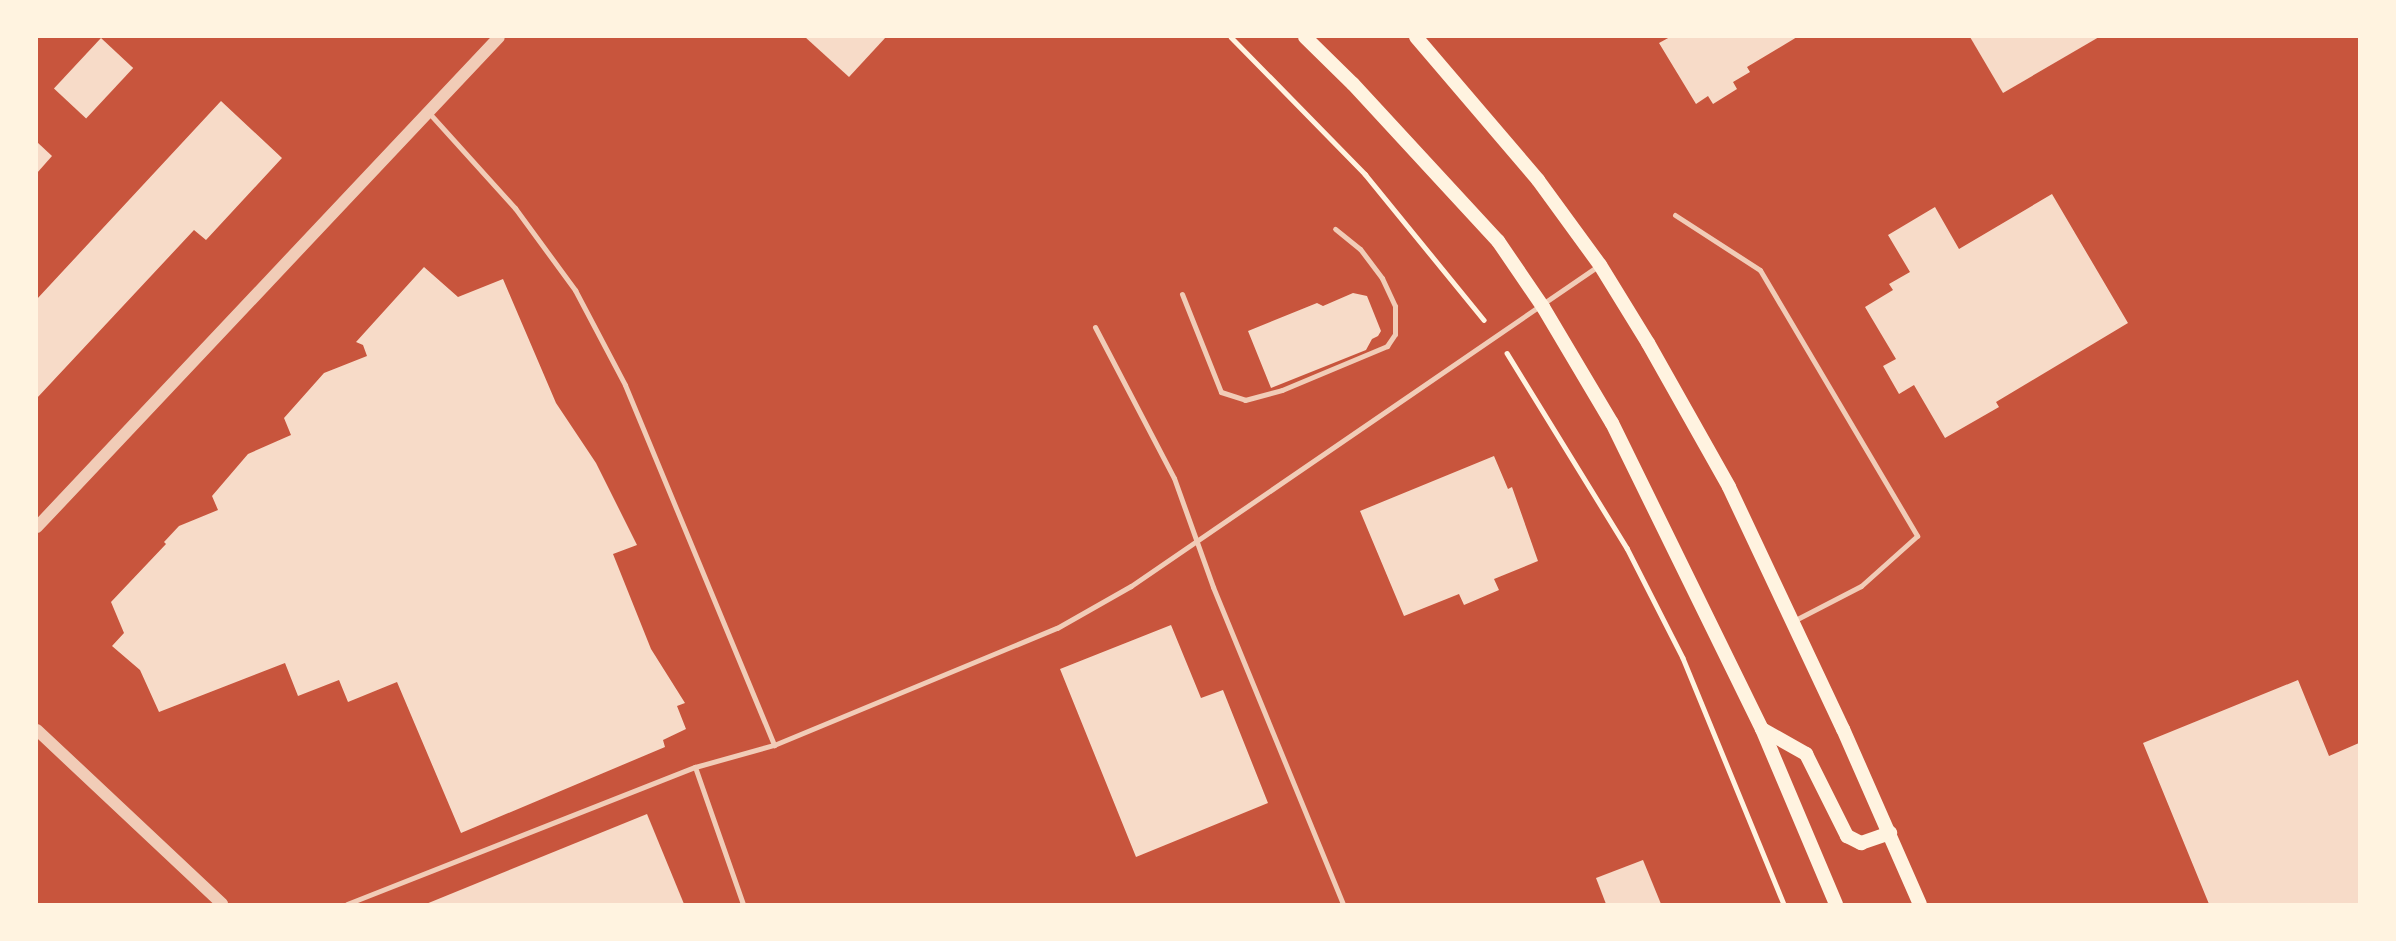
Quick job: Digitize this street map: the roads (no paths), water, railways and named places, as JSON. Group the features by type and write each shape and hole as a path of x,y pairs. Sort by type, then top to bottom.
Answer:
{"main road":[{"path":"1305,37 1353,84 1497,241 1543,307 1612,423 1762,729 1836,904"},
{"path":"1416,37 1538,180 1600,265 1648,343 1729,487 1890,832 1920,904"},
{"path":"1762,729 1806,754 1847,836 1861,843 1890,832"}],"street":[{"path":"37,527 499,37"},
{"path":"37,730 222,904"}],"lane":[{"path":"428,111 514,208 575,290 625,385 774,746"},
{"path":"1675,215 1760,270 1917,536 1861,586 1793,622"},
{"path":"1182,294 1221,392 1245,400 1282,390 1387,346 1395,334 1395,306 1382,278 1360,249 1335,229"},
{"path":"347,904 695,767 774,746 1057,628 1131,586 1198,538 1543,307 1600,265"},
{"path":"1095,327 1174,478 1198,538 1213,587 1343,904"},
{"path":"695,767 743,904"}]}
